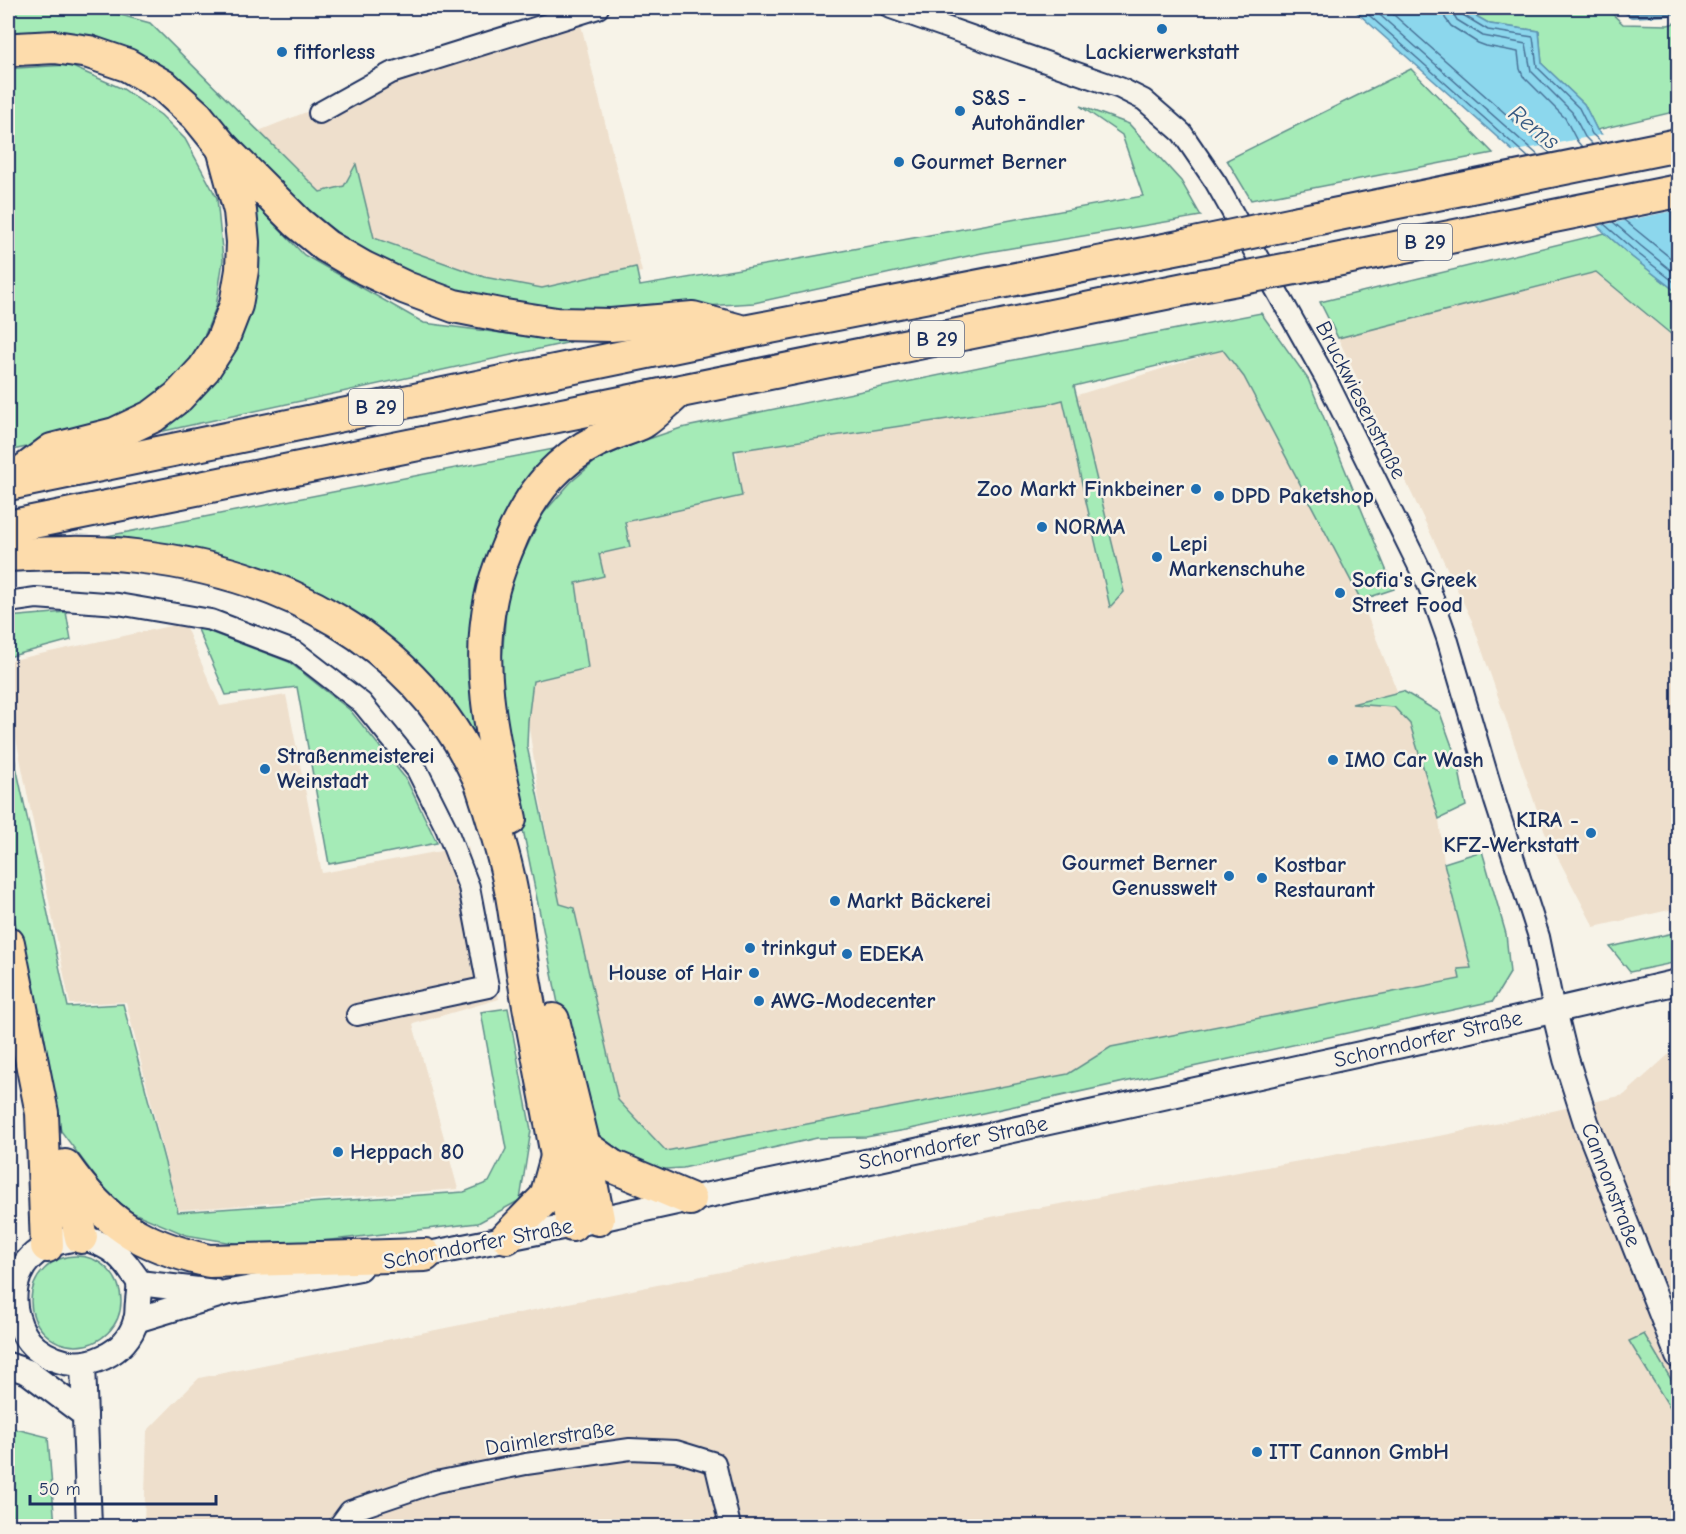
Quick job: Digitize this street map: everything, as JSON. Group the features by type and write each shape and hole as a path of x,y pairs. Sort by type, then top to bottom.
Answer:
{"highway":[{"path":"8,51 55,47 89,52 126,64 165,87 197,116 222,147 298,223 326,246 364,268 406,288 454,306 556,324 611,325 693,318 744,332"},
{"name":"B 29","path":"8,483 744,332 1185,246 1675,146"},
{"name":"B 29","path":"8,483 51,450 115,434 153,416 178,397 204,369 222,341 236,305 242,270 243,242 240,211 222,147"},
{"name":"B 29","path":"8,527 1678,191"},
{"path":"585,1222 564,1177 571,1151 557,1041 492,727 486,672 486,633 491,599 501,566 515,527 536,492 560,467 583,450 610,435 642,423 680,390"},
{"path":"8,555 66,552 135,556 212,569 263,584 334,618 369,641 430,699 454,731 479,777 494,823 510,886 525,983 571,1151 546,1197 507,1237"},
{"path":"8,943 42,1113 47,1246"},
{"path":"42,1113 65,1166 81,1237"},
{"path":"571,1151 690,1198"},
{"path":"65,1166 96,1205 119,1226 147,1242 176,1254 209,1262 425,1256"}],"street":[{"path":"319,113 391,73 598,8"},
{"name":"Bruckwiesenstraße","path":"891,8 1120,88 1144,100 1182,133 1216,183 1325,377 1429,587 1447,638 1495,801 1539,937 1554,1010"},
{"path":"8,602 36,598 118,604 211,620 296,652 362,703 417,770 446,828 468,887 488,987 357,1015"},
{"name":"Schorndorfer Straße","path":"136,1320 225,1293 425,1256 585,1222 1452,1034 1678,982"},
{"name":"Cannonstraße","path":"1554,1010 1566,1059 1586,1122 1671,1317 1678,1356"},
{"path":"81,1237 110,1248 122,1258 140,1283 136,1320 129,1337 116,1350 100,1359 83,1364 62,1362 18,1340 17,1321 10,1299 23,1268 34,1255 47,1246 81,1237"},
{"name":"Schorndorfer Straße","path":"140,1283 225,1293"},
{"path":"83,1364 89,1527"},
{"path":"8,1365 28,1372 85,1414"},
{"name":"Daimlerstraße","path":"339,1527 350,1511 436,1482 526,1464 630,1449 676,1451 715,1462 730,1527"}],"shaded area":[{"path":"581,25 642,272 544,293 460,280 354,234 251,134 389,79"},
{"path":"1596,272 1678,341 1678,908 1594,927 1545,833 1472,621 1338,338"},
{"path":"1223,350 1244,377 1361,600 1410,724 1439,819 1444,863 1472,968 1458,969 1460,979 1111,1047 1068,1074 666,1151 618,1100 574,908 560,905 538,788 528,721 533,681 588,668 576,583 625,522 741,496 737,451 1048,404"},
{"path":"184,623 220,706 286,695 322,873 468,846 499,999 413,1024 458,1189 178,1210 126,1002 70,1004 8,699 8,661"},
{"path":"1678,1052 1678,1526 144,1526 147,1431 199,1378 1021,1211 1450,1134 1624,1095 1668,1055"}],"green space":[{"path":"8,8 95,8 150,23 320,192 344,186 356,164 374,238 484,277 542,288 636,267 640,286 1143,196 1122,135 1080,106 1129,124 1181,181 1201,216 982,253 754,303 560,315 468,298 362,250 316,217 202,104 58,32 8,34"},
{"path":"1462,8 1606,8 1623,24 1668,25 1678,22 1678,111 1597,130 1584,104 1542,64 1539,31 1490,24"},
{"path":"68,65 123,89 161,115 185,139 217,198 223,260 216,307 199,349 169,390 86,434 8,451 8,70"},
{"path":"1411,69 1493,153 1251,200 1227,160"},
{"path":"248,197 304,255 424,323 571,342 164,431 213,377"},
{"path":"1605,233 1678,293 1678,340 1596,272 1338,338 1320,302"},
{"path":"1261,313 1308,379 1394,589 1361,600 1244,377 1223,350 1074,386 1124,592 1110,607 1063,400 734,451 742,496 625,522 630,547 599,554 604,576 576,583 588,668 533,681 527,746 560,904 574,908 618,1100 666,1151 1068,1074 1111,1047 1460,979 1458,969 1471,968 1444,863 1482,851 1506,934 1510,973 1493,1001 866,1137 817,1138 683,1168 650,1167 617,1153 599,1135 584,1107 570,1063 509,760 502,712 501,671 508,587 542,515 571,482 597,460 631,445 681,428 1029,357"},
{"path":"574,445 475,602 470,683 480,750 448,701 229,561 107,536"},
{"path":"66,612 71,640 8,657 8,617"},
{"path":"197,627 289,662 350,710 406,779 437,843 329,864 297,687 226,695"},
{"path":"1403,691 1440,713 1457,760 1466,806 1439,819 1410,724 1394,707 1352,704"},
{"path":"8,729 68,1007 123,1004 178,1212 464,1192 489,1182 506,1149 481,1012 508,1008 531,1130 520,1200 478,1223 263,1248 186,1235 117,1206 61,1131 8,889"},
{"path":"1678,932 1678,962 1630,972 1610,947"},
{"path":"76,1256 93,1259 108,1269 118,1284 121,1301 118,1318 108,1333 93,1343 76,1346 59,1343 44,1333 34,1318 31,1301 34,1284 44,1269 59,1259"},
{"path":"1644,1334 1678,1391 1678,1421 1629,1341"},
{"path":"8,1427 48,1437 55,1526 8,1526"}],"water":[{"name":"Rems","path":"1352,8 1462,8 1490,24 1539,31 1542,64 1584,104 1597,130 1678,202 1678,293 1632,257"}],"pier":[{"path":"1605,134 1678,198 1678,210 1594,227 1510,152"}],"waterway":[{"path":"1624,8 1632,14 1669,12 1678,9"}],"place":[{"name":"Lackierwerkstatt","path":"1162,29"},
{"name":"fitforless","path":"282,52"},
{"name":"S&S - Autohändler","path":"960,111"},
{"name":"Gourmet Berner","path":"899,162"},
{"name":"Zoo Markt Finkbeiner","path":"1196,489"},
{"name":"DPD Paketshop","path":"1219,496"},
{"name":"NORMA","path":"1042,527"},
{"name":"Lepi Markenschuhe","path":"1157,557"},
{"name":"Sofia's Greek Street Food","path":"1340,593"},
{"name":"IMO Car Wash","path":"1333,760"},
{"name":"Straßenmeisterei Weinstadt","path":"265,769"},
{"name":"KIRA - KFZ-Werkstatt","path":"1591,833"},
{"name":"Gourmet Berner Genusswelt","path":"1229,876"},
{"name":"Kostbar Restaurant","path":"1262,878"},
{"name":"Markt Bäckerei","path":"835,901"},
{"name":"trinkgut","path":"750,948"},
{"name":"EDEKA","path":"847,954"},
{"name":"House of Hair","path":"754,973"},
{"name":"AWG-Modecenter","path":"759,1001"},
{"name":"Heppach 80","path":"338,1152"},
{"name":"ITT Cannon GmbH","path":"1257,1452"}]}
